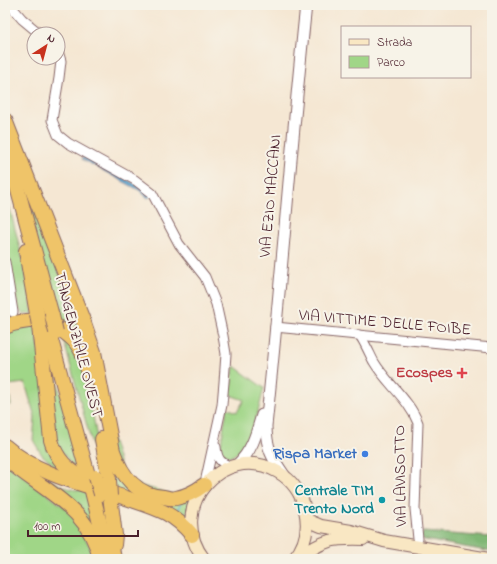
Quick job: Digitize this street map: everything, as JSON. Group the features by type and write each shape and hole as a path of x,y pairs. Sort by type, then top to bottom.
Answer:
{"highway":[{"path":"5,120 94,352 113,451 118,464 124,474 142,491 157,497 176,498 190,494 206,484"},
{"name":"TANGENZIALE OVEST","path":"5,142 44,322 99,486"},
{"path":"5,172 25,243 44,322 51,440 53,448 64,465 99,486"},
{"path":"44,322 68,334 76,341 86,358 93,388 99,486 115,535 111,557"},
{"path":"5,327 12,324 60,322 87,343 94,352"},
{"path":"5,446 24,461 51,474 99,486 170,514 192,535"},
{"path":"5,458 75,511 88,527 95,542 100,559"}],"main road":[{"path":"204,559 199,552 192,535 192,512 196,499 206,484 216,474 234,465 248,463 268,467 284,475 294,485 300,494 305,507 307,524 301,550 294,559"},
{"path":"307,524 351,531 384,541 489,559"},
{"path":"298,559 319,544 331,540 346,539 384,541"}],"street":[{"path":"10,5 30,26"},
{"name":"VIA EZIO MACCANI","path":"284,475 272,458 267,445 266,426 292,138 306,5"},
{"path":"61,66 60,78 52,120 58,135 68,143 136,180 152,193 179,244 199,268 208,283 220,317 226,354 222,405 206,484"},
{"path":"5,262 9,313 44,322"},
{"name":"VIA VITTIME DELLE FOIBE","path":"275,327 492,348"},
{"name":"VIA LAVISOTTO","path":"359,335 362,337 377,367 412,411 418,424 415,509 418,539"},
{"name":"VIA EZIO MACCANI","path":"234,465 246,455 254,441 269,390"},
{"path":"215,442 216,456 219,460 226,465 234,465"}],"green space":[{"path":"12,149 82,332 67,321 58,318"},
{"path":"5,190 25,268 33,314 24,314 18,308 5,244"},
{"path":"35,325 63,473 42,455 33,440 35,417 25,383 8,385 11,405 5,406 5,331"},
{"path":"62,334 85,369 104,479 101,478"},
{"path":"45,337 82,473 75,470 57,445"},
{"path":"234,366 264,388 257,417 248,438 237,453 229,457 222,454 220,450 227,408 237,412 244,400 230,395"},
{"path":"102,406 125,481 190,499 185,522 114,488"},
{"path":"17,460 48,479 66,487 74,490 82,490 86,488 99,540"},
{"path":"5,462 73,514 96,559 5,559"},
{"path":"423,532 492,537 492,552 420,539"}],"water":[{"path":"84,156 139,186 151,196 148,198 139,190 82,159"}],"waterway":[{"path":"179,509 180,504"}],"tunnel":[{"path":"418,542 420,559"}],"place":[{"name":"Ecospes","path":"462,373"},
{"name":"Rispa Market","path":"365,454"},
{"name":"Centrale TIM Trento Nord","path":"382,500"}]}
